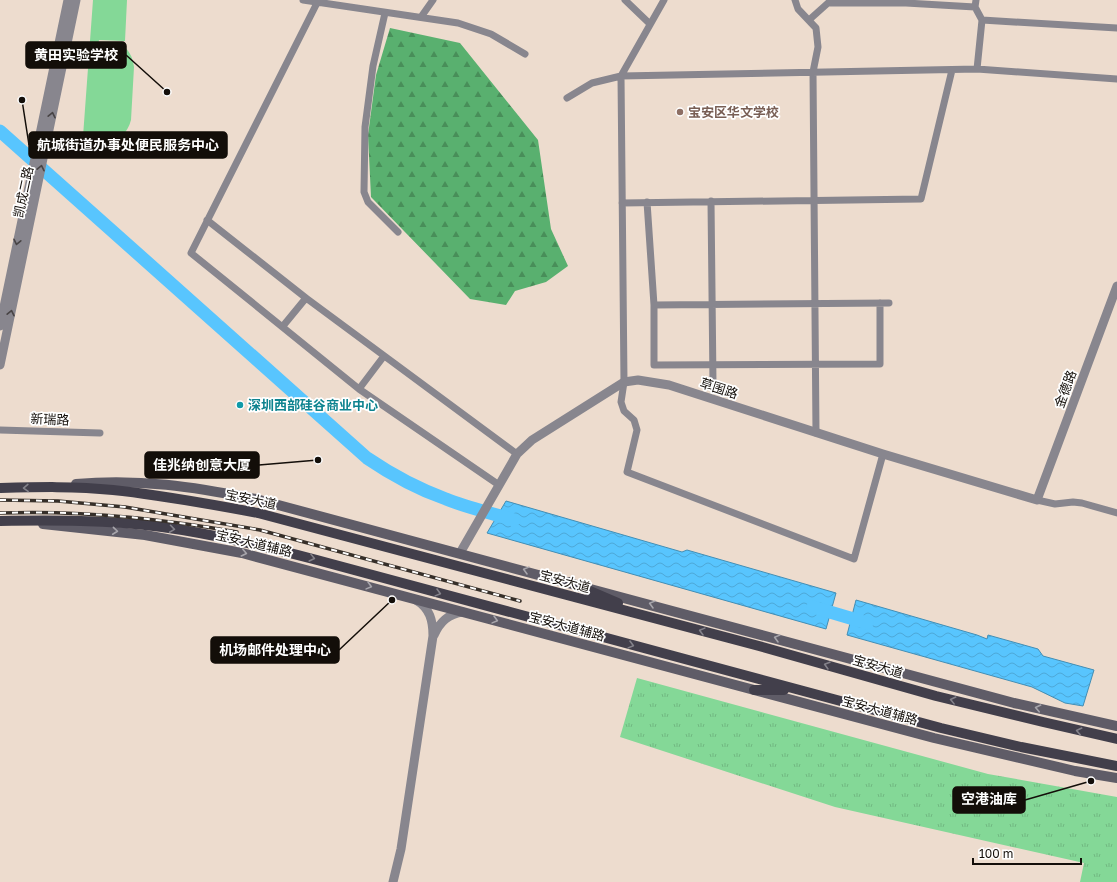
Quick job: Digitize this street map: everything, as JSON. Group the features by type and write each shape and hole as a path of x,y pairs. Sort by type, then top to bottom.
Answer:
{"main road":[{"path":"53,487 117,481 166,484 263,500 1014,703 1117,726"},
{"name":"宝安大道","path":"0,488 53,487 112,490 194,501 258,513 767,648 950,699 1117,739"},
{"path":"3,522 65,520 127,524 190,532 260,546 325,562 941,728 1020,747 1117,766"},
{"name":"宝安大道辅路","path":"3,522 122,532 205,545 275,560 463,612 957,744 1117,778"},
{"path":"569,582 649,617"},
{"path":"754,690 798,690"}],"street":[{"name":"凯成二路","path":"0,365 68,0"},
{"name":"凯成二路","path":"40,150 76,0"},
{"path":"303,0 458,23 491,34 525,54"},
{"path":"421,17 433,0"},
{"path":"625,0 650,24"},
{"path":"664,0 621,76 624,382 621,402 624,411 634,420 637,430 627,472 854,559 883,454"},
{"path":"795,0 798,10 816,28 818,41 813,72 816,433"},
{"path":"317,3 191,252 359,389 499,485"},
{"path":"809,20 828,3 976,3 982,20 977,69"},
{"path":"385,12 373,66 365,127 364,192 368,202 398,232"},
{"path":"982,20 1117,28"},
{"path":"567,98 592,83 621,76 977,69 1117,80"},
{"path":"622,203 921,199 952,70"},
{"name":"凯成二路","path":"0,326 34,180"},
{"path":"647,202 654,305 654,365 880,364 880,303"},
{"path":"711,202 713,383"},
{"path":"207,220 306,298 516,454"},
{"name":"金德路","path":"1037,500 1117,286"},
{"path":"283,326 306,298"},
{"path":"654,305 889,303"},
{"path":"359,389 384,356"},
{"name":"草围路","path":"460,553 516,454 532,440 624,382 638,380 669,385 883,454 1037,500"},
{"name":"新瑞路","path":"0,430 100,433"},
{"path":"1037,500 1055,504 1073,502 1082,503 1117,513"},
{"path":"393,882 401,849 433,636 432,619 430,613 422,603 413,598"},
{"path":"433,636 437,628 446,618 452,614 463,612"},
{"path":"400,882 401,849"}],"green space":[{"path":"93,0 127,0 125,41 99,40 98,46 111,42 122,45 130,54 134,67 131,120 129,127 121,136 111,141 105,141 93,136 92,151 82,150"},
{"path":"390,28 460,43 538,140 551,229 568,266 546,282 515,291 506,305 470,299 371,197 368,135 376,75"},
{"path":"637,678 988,774 1117,797 1117,882 1080,882 1084,863 835,807 620,737"}],"water":[{"path":"506,501 682,552 687,550 836,593 826,629 487,533"},
{"path":"856,600 987,639 988,635 1038,649 1043,656 1094,670 1083,706 1065,703 1032,687 847,635"}],"waterway":[{"path":"0,131 367,458 396,476 425,491 463,505 514,520"},
{"path":"813,607 867,623"}],"railway":[{"path":"0,500 58,501 125,507 260,530 520,601"},
{"path":"0,513 30,512 119,516 237,532"}],"place":[{"name":"黄田实验学校","path":"167,92"},
{"name":"航城街道办事处便民服务中心","path":"22,100"},
{"name":"宝安区华文学校","path":"680,112"},
{"name":"深圳西部硅谷商业中心","path":"240,405"},
{"name":"佳兆纳创意大厦","path":"318,460"},
{"name":"机场邮件处理中心","path":"392,600"},
{"name":"空港油库","path":"1091,781"}]}
